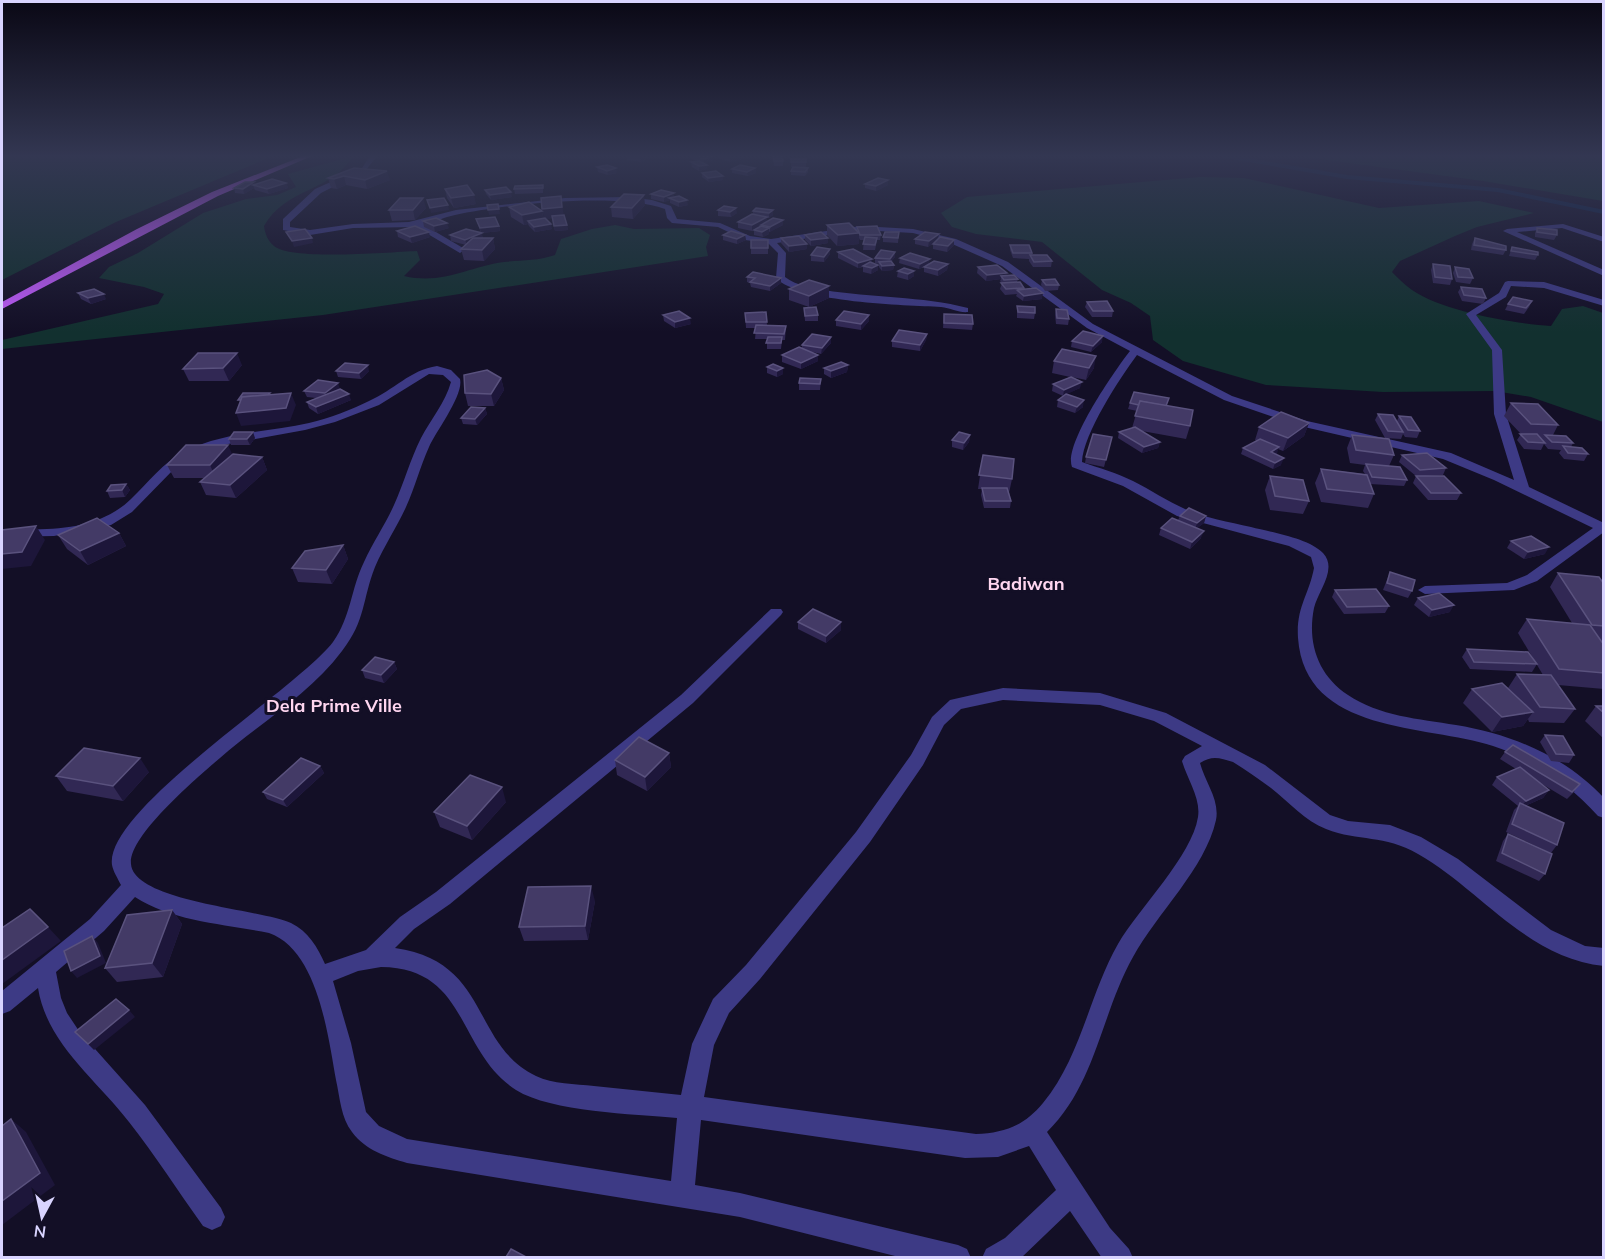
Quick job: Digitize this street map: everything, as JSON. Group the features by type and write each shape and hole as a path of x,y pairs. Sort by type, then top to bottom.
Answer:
{"main road":[{"path":"2,306 176,215"}],"street":[{"path":"291,215 284,225 292,231 307,232 364,225 417,224 446,215"},
{"path":"670,215 675,221 720,225 748,238 771,241 861,228 913,231 942,238 977,250 1005,264 1076,317 1135,351 1228,398 1304,424 1447,456 1523,489 1603,528 1532,578 1509,587 1425,590"},
{"path":"417,224 460,250"},
{"path":"1604,240 1563,226 1507,231 1604,273"},
{"path":"771,241 782,253 780,278 790,286 860,299 946,305 965,310"},
{"path":"1523,489 1500,414 1497,350 1471,314 1503,295 1508,284 1516,283 1547,285 1604,303"},
{"path":"1135,351 1124,363 1094,416 1074,457 1076,464 1127,483 1182,513 1276,538 1311,551 1319,557 1321,566 1307,606 1305,642 1316,674 1327,687 1366,713 1386,720 1478,735 1506,743 1537,757 1566,777 1604,811"},
{"path":"2,533 54,532 107,521 136,503 170,465 216,442 306,427 378,401 424,372 441,370 450,373 456,381 453,394 425,441 396,516 368,567 355,616 341,640 312,675 178,784 125,848 120,862 124,873 134,885 148,895 172,904 285,929 299,938 322,976 355,1116 361,1128 371,1137 407,1151 740,1205 958,1257"},
{"path":"374,956 407,923 452,890 687,699 776,612"},
{"path":"682,1195 690,1108 703,1044 721,1006 753,972 863,837 917,760 938,722 956,704 1003,694 1100,699 1133,707 1160,717 1248,761 1322,819 1345,828 1389,833 1417,843 1451,865 1543,935 1579,953 1604,957"},
{"path":"322,976 350,962 374,956 419,963 440,972 450,983 502,1064 523,1082 569,1095 690,1108 985,1146 1014,1142 1032,1130 1062,1098 1084,1055 1107,988 1125,950 1203,834 1207,810 1191,760 1209,751 1229,752"},
{"path":"2,1004 98,925 134,885"},
{"path":"45,969 50,998 58,1019 71,1039 137,1113 212,1217"},
{"path":"1032,1130 1101,1236 1120,1257"},
{"path":"995,1257 1014,1247 1072,1192"}],"green space":[{"path":"2,215 133,215 116,222 2,280"},
{"path":"200,215 272,215 264,226 265,232 274,246 284,251 365,254 417,251 420,260 404,276 418,278 443,277 491,264 548,257 555,255 561,239 592,229 615,225 634,229 699,228 710,235 706,247 708,256 323,315 2,349 2,340 158,304 164,294 144,287 99,278 109,267 138,253"},
{"path":"942,215 1527,215 1477,227 1455,236 1400,261 1392,272 1409,288 1425,297 1460,310 1499,319 1551,326 1562,309 1583,306 1603,313 1603,422 1531,397 1495,391 1383,392 1266,385 1183,361 1153,340 1150,316 1131,303 1102,290 1042,242 976,234 952,227"}],"building":[{"path":"564,215 567,225 554,226 552,216"},
{"path":"751,215 767,217 752,225 738,222"},
{"path":"495,217 499,226 480,228 476,219"},
{"path":"436,218 447,223 434,226 423,221"},
{"path":"545,218 551,224 534,227 528,221"},
{"path":"773,218 783,220 770,227 761,225"},
{"path":"849,223 859,233 838,235 827,225"},
{"path":"415,226 429,232 410,237 397,231"},
{"path":"761,226 769,228 762,232 754,230"},
{"path":"877,226 881,235 860,235 857,227"},
{"path":"1537,228 1557,230 1557,235 1537,232"},
{"path":"305,229 312,238 292,241 286,232"},
{"path":"466,229 482,233 465,240 450,235"},
{"path":"731,231 745,235 737,239 723,235"},
{"path":"821,232 828,238 811,240 805,235"},
{"path":"885,232 899,232 898,238 883,237"},
{"path":"925,232 939,234 929,241 915,239"},
{"path":"799,236 807,244 789,246 781,238"},
{"path":"865,237 877,238 875,245 863,244"},
{"path":"940,237 954,240 948,246 933,244"},
{"path":"473,238 493,238 482,250 461,249"},
{"path":"1475,238 1506,246 1506,250 1474,245"},
{"path":"751,240 768,240 768,248 751,248"},
{"path":"1010,245 1029,245 1032,253 1013,253"},
{"path":"817,247 830,249 824,257 811,255"},
{"path":"1512,247 1538,252 1538,255 1511,251"},
{"path":"853,249 872,259 858,263 838,252"},
{"path":"881,250 895,252 890,259 875,258"},
{"path":"910,253 930,259 920,264 900,258"},
{"path":"1030,255 1047,255 1052,261 1034,262"},
{"path":"891,261 894,265 882,266 879,262"},
{"path":"934,261 948,264 938,270 924,267"},
{"path":"870,262 878,265 872,268 863,266"},
{"path":"1433,264 1450,266 1452,279 1435,277"},
{"path":"997,265 1007,273 987,275 978,267"},
{"path":"1455,267 1469,269 1473,278 1458,277"},
{"path":"904,268 914,271 908,274 898,271"},
{"path":"753,272 781,278 770,286 750,282 755,278 747,277"},
{"path":"1014,275 1018,279 1004,280 1001,276"},
{"path":"1055,279 1059,285 1046,285 1042,280"},
{"path":"809,280 829,286 809,296 789,289"},
{"path":"1020,282 1024,288 1006,289 1001,283"},
{"path":"1461,287 1482,289 1486,298 1464,295"},
{"path":"1036,288 1043,293 1024,296 1017,290"},
{"path":"94,289 104,294 88,298 78,293"},
{"path":"1513,297 1532,301 1526,308 1508,304"},
{"path":"1107,301 1113,311 1093,311 1087,302"},
{"path":"1017,306 1035,307 1035,313 1018,312"},
{"path":"816,307 818,315 805,316 804,308"},
{"path":"1056,309 1067,310 1069,319 1057,318"},
{"path":"679,311 690,318 675,322 663,315"},
{"path":"844,311 869,315 861,324 836,320"},
{"path":"766,312 767,322 746,322 745,313"},
{"path":"944,314 972,315 973,324 944,323"},
{"path":"756,325 786,326 784,334 754,333"},
{"path":"899,330 927,334 920,345 892,341"},
{"path":"1083,331 1103,336 1093,346 1072,341"},
{"path":"812,334 831,337 822,348 802,345"},
{"path":"768,337 782,337 781,343 766,343"},
{"path":"799,347 818,355 801,363 782,355"},
{"path":"1062,349 1096,356 1089,368 1054,361"},
{"path":"198,353 237,353 223,368 183,369"},
{"path":"841,362 848,365 831,371 824,368"},
{"path":"345,363 368,365 359,373 336,371"},
{"path":"773,364 783,368 777,371 767,367"},
{"path":"487,370 501,378 491,394 465,393 464,375"},
{"path":"1071,377 1082,382 1064,390 1053,384"},
{"path":"800,378 821,379 820,384 799,383"},
{"path":"318,380 338,383 325,393 304,391"},
{"path":"340,389 349,394 316,407 307,402"},
{"path":"1134,392 1169,398 1166,406 1140,401 1139,405 1130,403"},
{"path":"243,393 270,393 242,397 238,400"},
{"path":"291,393 286,408 236,413 242,397"},
{"path":"1066,394 1084,400 1077,407 1058,400"},
{"path":"1140,401 1193,410 1190,426 1135,416"},
{"path":"1511,403 1538,404 1558,425 1531,424"},
{"path":"471,407 485,408 475,419 461,418"},
{"path":"1281,412 1309,423 1288,438 1259,427"},
{"path":"1378,414 1393,415 1403,432 1388,431"},
{"path":"1399,416 1411,417 1420,431 1408,430"},
{"path":"1135,427 1160,442 1144,447 1119,432"},
{"path":"234,432 253,432 247,439 229,439"},
{"path":"959,432 970,435 964,443 952,440"},
{"path":"1093,434 1112,437 1106,460 1086,457"},
{"path":"1520,434 1537,434 1545,443 1528,442"},
{"path":"1352,435 1389,439 1394,455 1356,450"},
{"path":"1545,435 1566,436 1573,443 1552,442"},
{"path":"1260,439 1279,447 1271,452 1284,458 1275,463 1243,448"},
{"path":"186,445 228,445 210,465 167,465"},
{"path":"1563,446 1582,448 1588,454 1568,453"},
{"path":"1427,453 1446,468 1420,470 1402,455"},
{"path":"233,454 262,457 230,485 200,482"},
{"path":"983,455 1014,459 1012,479 979,475"},
{"path":"1366,464 1400,467 1407,480 1372,477"},
{"path":"1321,469 1367,475 1374,494 1327,489"},
{"path":"1270,476 1303,480 1309,501 1275,496"},
{"path":"1416,476 1444,476 1461,493 1431,493"},
{"path":"126,484 122,490 107,491 111,485"},
{"path":"982,488 1007,488 1011,501 985,501"},
{"path":"1189,508 1206,516 1197,523 1180,516"},
{"path":"97,518 119,533 80,551 58,535"},
{"path":"1172,518 1204,531 1192,542 1161,528"},
{"path":"36,526 22,552 2,554 2,530"},
{"path":"1531,536 1549,547 1528,552 1511,541"},
{"path":"343,545 326,570 292,568 305,551"},
{"path":"1390,572 1415,580 1412,591 1387,583"},
{"path":"1558,573 1599,577 1604,584 1604,626 1592,625"},
{"path":"1376,589 1389,606 1347,607 1335,590"},
{"path":"1439,593 1454,605 1432,610 1418,598"},
{"path":"813,609 841,622 826,636 798,622"},
{"path":"1527,619 1590,625 1604,645 1604,673 1559,669"},
{"path":"1467,649 1528,652 1537,664 1474,662"},
{"path":"375,657 394,662 381,675 362,670"},
{"path":"1517,674 1551,675 1575,709 1540,707"},
{"path":"1502,683 1533,712 1502,717 1472,689"},
{"path":"1596,706 1604,706 1604,713"},
{"path":"1545,735 1563,736 1574,755 1556,754"},
{"path":"639,737 669,753 645,777 615,760"},
{"path":"1513,745 1580,784 1572,792 1505,752"},
{"path":"84,748 140,758 113,786 56,776"},
{"path":"301,758 320,766 283,800 263,792"},
{"path":"1520,767 1549,790 1526,801 1497,777"},
{"path":"470,775 502,787 467,826 434,812"},
{"path":"1520,803 1564,823 1557,845 1512,824"},
{"path":"1508,834 1552,854 1545,874 1502,853"},
{"path":"591,886 585,926 519,927 528,887"},
{"path":"30,909 48,927 2,960 2,928"},
{"path":"172,910 152,963 105,968 127,915"},
{"path":"92,936 100,956 71,971 64,951"},
{"path":"116,999 129,1010 88,1044 75,1032"},
{"path":"11,1119 40,1173 2,1201 2,1126"},
{"path":"511,1249 526,1257 506,1257"}],"district":[{"name":"Badiwan","path":"1026,583"},
{"name":"Dela Prime Ville","path":"334,705"}]}
